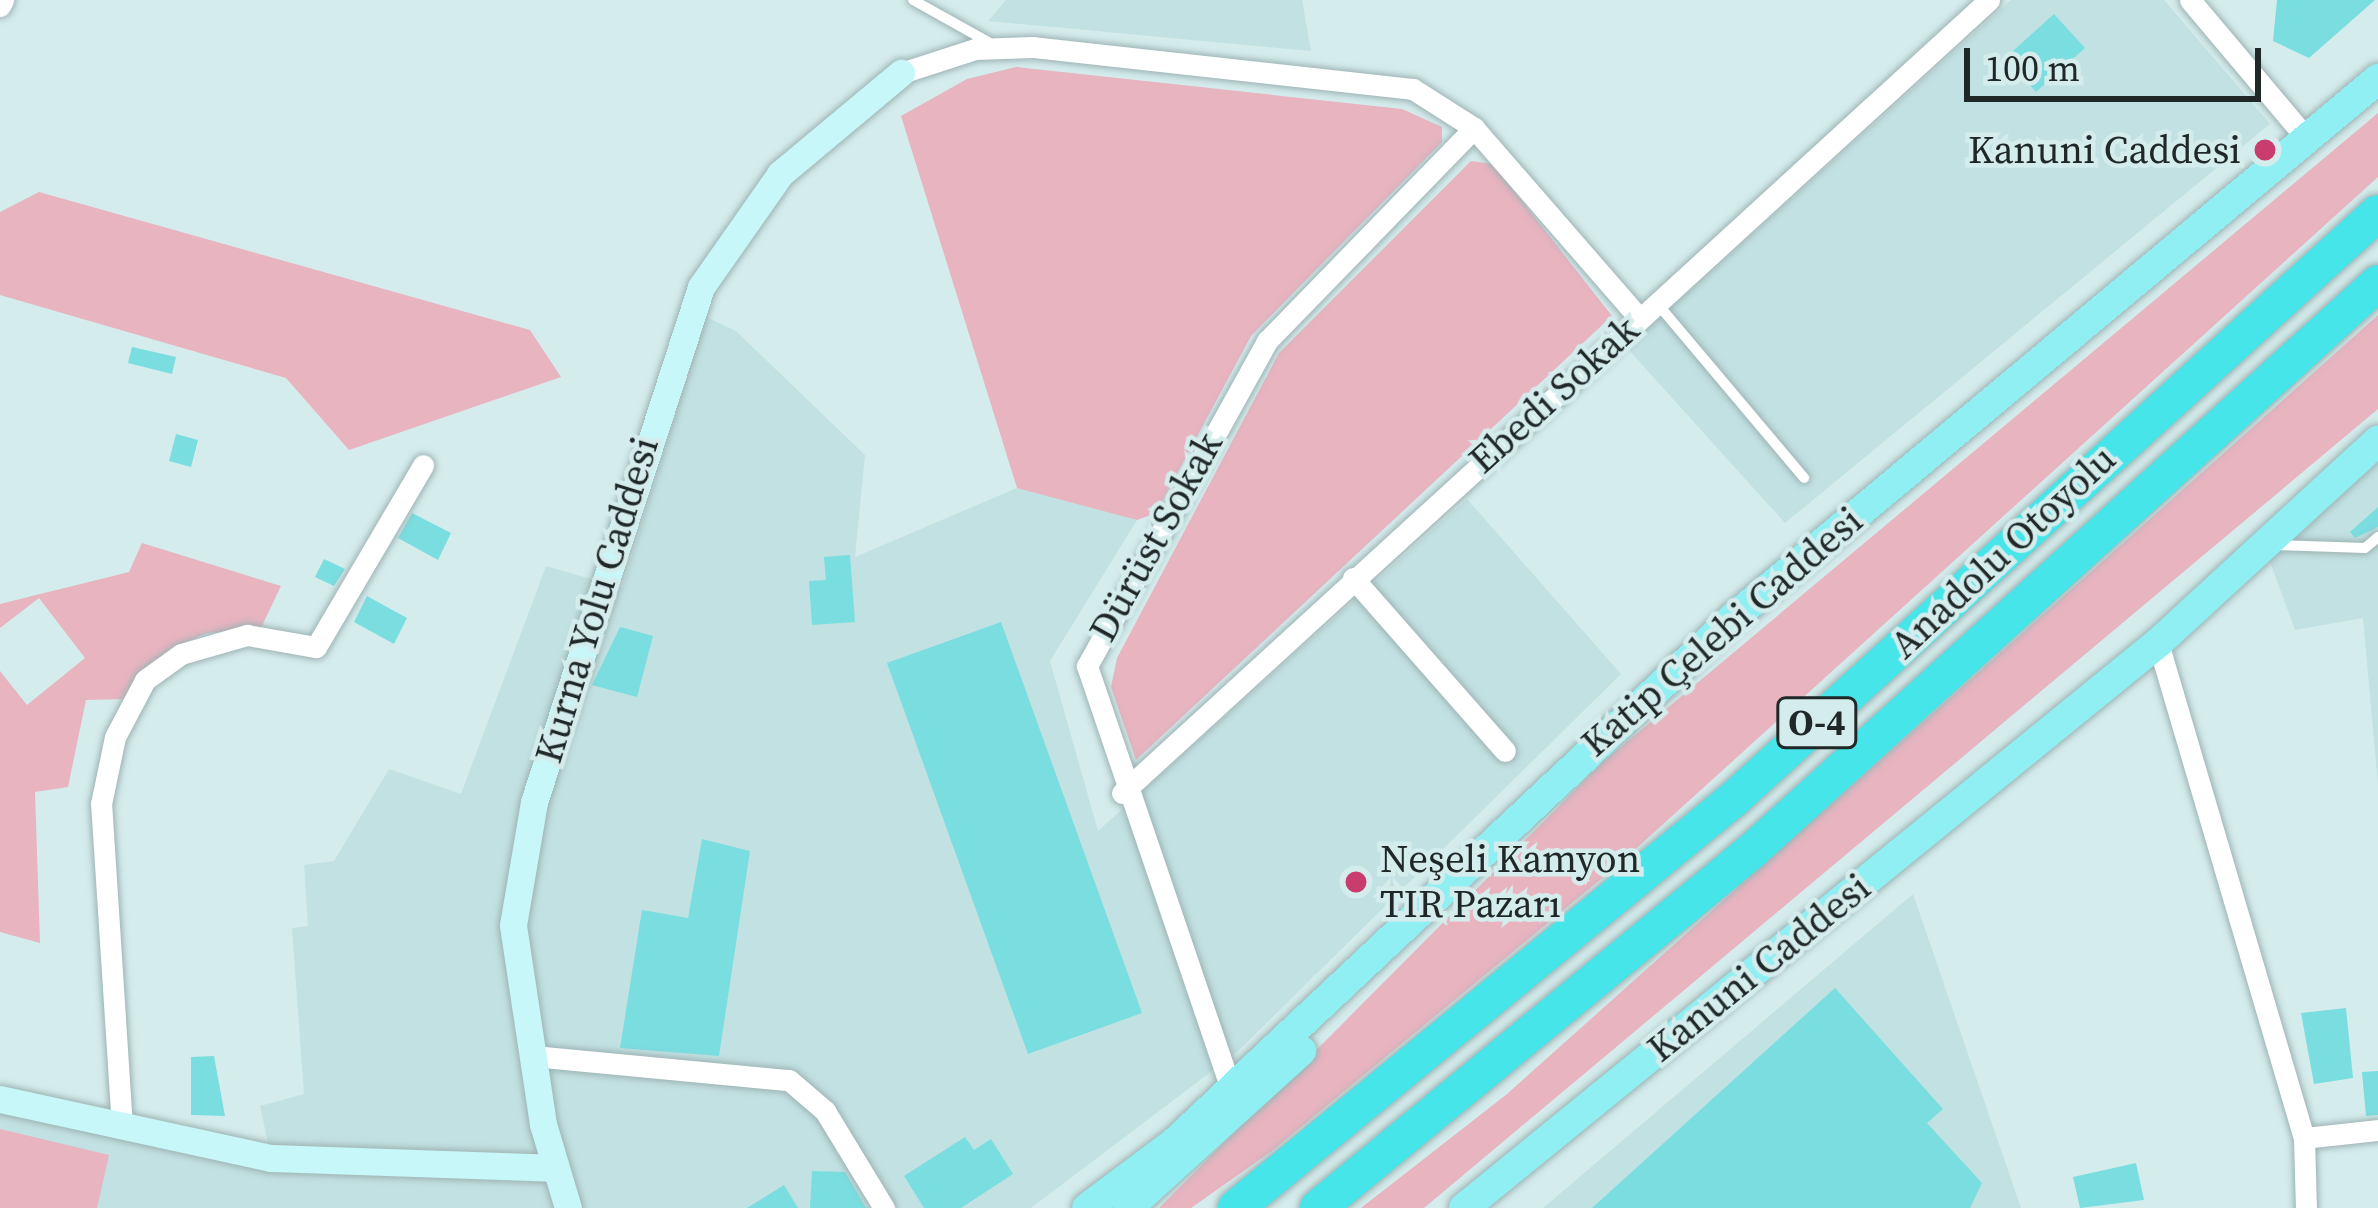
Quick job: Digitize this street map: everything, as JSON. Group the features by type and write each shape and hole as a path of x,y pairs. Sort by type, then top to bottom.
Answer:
{"highway":[{"name":"Anadolu Otoyolu","path":"1236,1208 1735,798 2378,213"},
{"name":"Anadolu Otoyolu","path":"1318,1208 1753,850 2378,283"}],"main road":[{"name":"Katip Çelebi Caddesi","path":"1087,1208 1231,1089 1540,790 2378,79"},
{"name":"Kanuni Caddesi","path":"1464,1208 2158,643 2378,441"},
{"path":"1128,1208 1300,1052 1540,790"}],"street":[{"name":"Ebedi Sokak","path":"1122,793 1989,0"},
{"path":"2190,0 2308,140"},
{"path":"901,73 997,47 1414,89 1474,128 1647,310"},
{"name":"Kurna Yolu Caddesi","path":"568,1208 553,1168 513,926 517,866 684,327 758,198 901,73"},
{"name":"Dürüst Sokak","path":"1231,1089 1122,793 1088,686 1104,622 1278,325 1474,128"},
{"path":"122,1127 101,804 115,737 146,680 181,654 247,635 316,647 423,465"},
{"path":"1353,578 1505,751"},
{"path":"2158,643 2304,1138 2306,1208"},
{"path":"533,1056 789,1080 825,1111 884,1208"},
{"path":"0,1099 271,1158 553,1168"},
{"path":"2304,1138 2378,1130"}],"lane":[{"path":"913,0 997,47"},
{"path":"1647,310 1804,478"},
{"path":"2267,545 2365,548 2378,537"}],"shaded area":[{"path":"1006,0 1302,0 1311,51 988,21"},
{"path":"2011,0 2164,0 2270,124 1785,523 1627,348"},
{"path":"1016,67 1402,109 1442,127 1442,142 1251,336 1156,513 1137,520 1017,488 901,116 967,79"},
{"path":"2378,113 2378,177 1618,865 1272,1151 1191,1208 1159,1208 1604,761"},
{"path":"1471,161 1493,164 1612,316 1136,760 1111,687 1117,658 1279,353"},
{"path":"39,192 530,330 561,377 349,450 286,378 0,295 0,212"},
{"path":"2378,315 2378,409 1424,1208 1361,1208 1507,1094"},
{"path":"706,317 736,331 865,455 855,557 1024,485 1137,520 1050,661 1098,831 1467,499 1621,674 1237,1052 1031,1208 0,1208 0,1106 273,1166 260,1106 304,1094 292,928 308,926 304,865 334,861 389,769 461,794 546,566 622,588"},
{"path":"2378,463 2378,785 2363,618 2295,630 2269,559"},
{"path":"142,543 281,586 260,630 207,633 170,649 126,699 86,700 68,787 35,792 40,943 0,932 0,671 27,705 85,658 39,598 0,628 0,604 129,572"},
{"path":"1913,894 2021,1208 1543,1208"},
{"path":"0,1129 109,1155 97,1208 0,1208"}],"building":[{"path":"2277,0 2375,0 2309,58 2273,41"},
{"path":"2054,14 2085,48 2036,92 2005,58"},
{"path":"132,347 176,357 172,374 128,363"},
{"path":"176,434 198,440 191,467 169,461"},
{"path":"2378,507 2378,527 2355,538 2350,532"},
{"path":"412,513 451,533 438,560 398,538"},
{"path":"850,555 855,622 812,625 809,581 826,580 824,557"},
{"path":"324,559 345,569 334,586 315,577"},
{"path":"367,596 407,618 394,644 354,622"},
{"path":"1001,622 1142,1013 1028,1054 887,663"},
{"path":"620,627 653,636 637,697 592,685"},
{"path":"702,839 750,851 719,1056 620,1048 642,910 688,918"},
{"path":"1835,988 1943,1109 1927,1123 1982,1183 1970,1208 1592,1208"},
{"path":"2346,1008 2353,1078 2314,1084 2301,1013"},
{"path":"214,1056 225,1116 191,1115 191,1057"},
{"path":"2378,1071 2378,1115 2366,1116 2362,1072"},
{"path":"965,1137 974,1150 991,1139 1013,1174 961,1208 924,1208 904,1176"},
{"path":"2136,1163 2144,1200 2080,1208 2073,1177"},
{"path":"812,1171 845,1172 866,1208 810,1208"},
{"path":"784,1185 798,1208 747,1208"}],"place":[{"name":"Kanuni Caddesi","path":"2265,150"},
{"name":"Neşeli Kamyon TIR Pazarı","path":"1356,882"}]}
